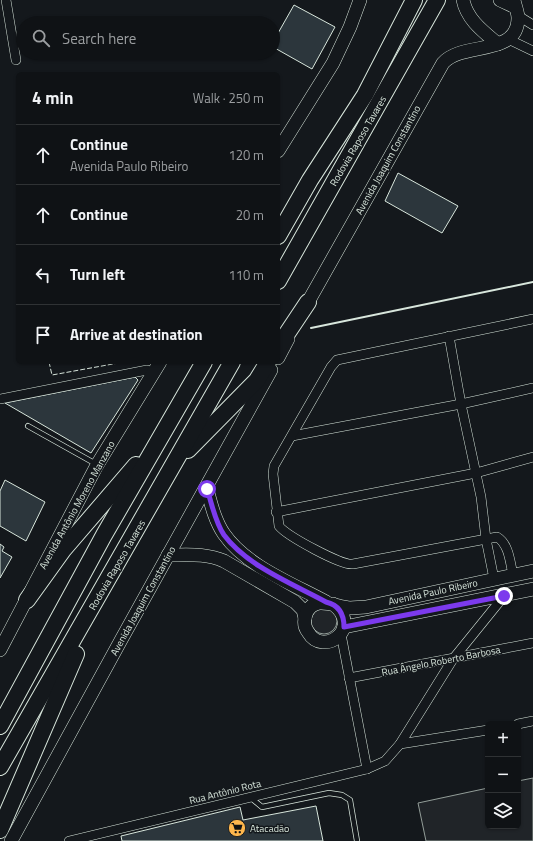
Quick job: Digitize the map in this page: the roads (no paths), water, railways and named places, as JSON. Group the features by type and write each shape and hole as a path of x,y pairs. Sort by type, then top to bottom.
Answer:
{"highway":[{"name":"Rodovia Raposo Tavares","path":"280,232 310,180 365,95 414,0"},
{"name":"Rodovia Raposo Tavares","path":"280,277 437,0"},
{"path":"280,345 308,302"},
{"path":"27,600 63,550 136,466 203,364"},
{"path":"0,726 104,535 203,364"},
{"name":"Rodovia Raposo Tavares","path":"0,767 231,364"},
{"path":"174,464 257,380 267,364"},
{"path":"0,830 103,589"}],"street":[{"path":"6,0 16,60"},
{"path":"280,148 315,95 333,63 350,27 360,0"},
{"path":"463,0 464,5 475,23 503,42 533,51"},
{"path":"500,0 515,7 533,26"},
{"path":"503,42 516,28 515,7"},
{"name":"Avenida Joaquim Constantino","path":"280,354 443,63 455,54 503,42"},
{"path":"513,575 503,540 497,536 347,565 285,532 279,526 276,512 274,468 330,367 337,360 533,319"},
{"path":"449,336 461,404 481,497 486,539 494,579"},
{"name":"Avenida Joaquim Constantino","path":"11,841 275,364"},
{"path":"0,400 157,367"},
{"name":"Avenida Antônio Moreno Manzano","path":"1,644 27,600 45,561 98,465 157,367"},
{"path":"292,436 461,404 533,388"},
{"path":"276,512 476,473 533,457"},
{"name":"Avenida Paulo Ribeiro","path":"207,489 218,522 224,534 234,546 247,558 329,603 351,608 366,606 533,571"},
{"path":"168,555 203,554 213,556 224,561 295,602 303,610 307,632 312,638 327,642 334,640 342,631 533,590"},
{"path":"400,744 453,659 504,596"},
{"path":"305,618 312,606 329,603 342,614 342,631 349,678 367,769"},
{"name":"Rua Ângelo Roberto Barbosa","path":"349,678 533,643"},
{"path":"521,723 533,721"},
{"path":"400,744 485,730"},
{"name":"Rua Antônio Rota","path":"69,841 367,769 385,761 400,744"}],"lane":[{"path":"28,426 98,465"},
{"path":"250,797 262,807 329,793 342,795 350,800 357,841"}],"place":[{"name":"Atacadão","path":"237,828"}]}
